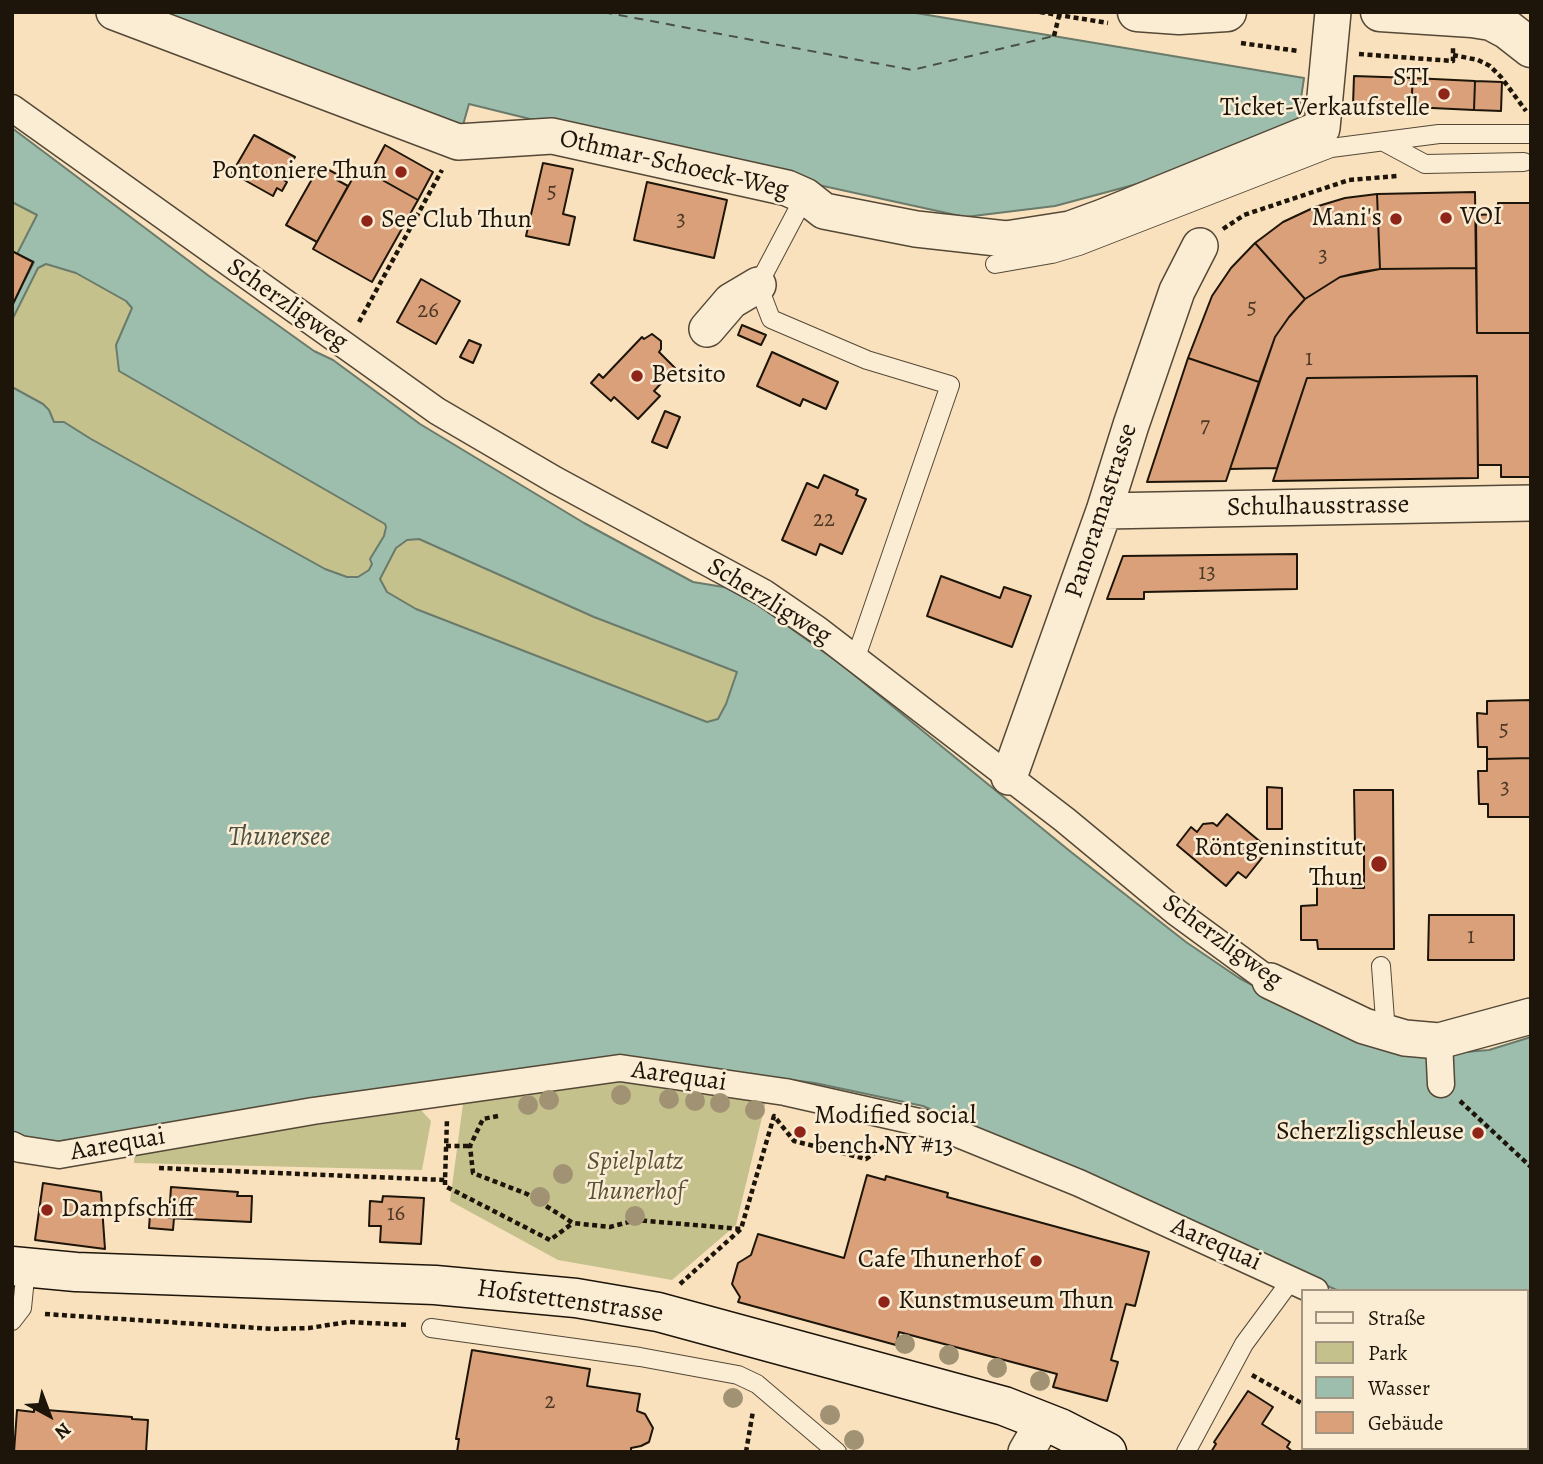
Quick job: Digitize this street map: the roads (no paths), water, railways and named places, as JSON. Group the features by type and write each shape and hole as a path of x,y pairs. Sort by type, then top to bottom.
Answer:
{"main road":[{"path":"1137,12 1180,15 1227,12"},
{"path":"1380,12 1456,16 1491,21 1531,47"},
{"name":"Hofstettenstrasse","path":"19,1267 499,1290 576,1298 658,1312 1004,1406 1035,1436 1107,1452"}],"street":[{"name":"Othmar-Schoeck-Weg","path":"114,12 458,142 552,136 787,188 805,196 824,211 916,229 1006,239 1070,229 1326,138"},
{"path":"1326,138 1333,12"},
{"name":"Scherzligweg","path":"12,108 437,411 555,480 764,593 818,630 1009,777 1176,912 1270,981 1364,1026 1405,1038 1439,1041 1531,1016"},
{"name":"Panoramastrasse","path":"1009,777 1104,511 1177,291 1200,246"},
{"path":"707,329 731,301 758,285"},
{"name":"Schulhausstrasse","path":"1104,511 1531,503"},
{"path":"1439,1041 1441,1084"},
{"name":"Aarequai","path":"12,1146 59,1155 313,1111 620,1068 785,1092 941,1127 1079,1183 1303,1285"}],"lane":[{"path":"995,264 1052,254 1079,246 1266,172 1326,138 1384,142 1439,134 1531,134"},
{"path":"1384,142 1425,164 1524,162"},
{"path":"805,196 758,285 771,319 867,360 950,385 855,660"},
{"path":"1381,966 1386,1033"},
{"path":"12,1321 22,1308 19,1267"},
{"path":"1186,1452 1244,1344 1303,1285"},
{"path":"431,1328 737,1375 757,1384 837,1452"}],"water":[{"path":"151,12 910,12 1304,78 1297,125 1178,173 1055,206 965,217 640,146 469,104 463,125"},
{"name":"Thunersee","path":"12,128 209,276 314,351 333,360 420,424 584,523 693,582 736,589 842,665 1071,852 1186,942 1239,978 1275,997 1430,1055 1489,1050 1531,1037 1531,1376 1529,1289 1335,1289 923,1106 815,1083 722,1071 578,1063 34,1145 12,1133 12,387 43,404 54,422 64,422 325,569 347,577 358,577 369,570 372,564 370,559 384,536 386,527 119,371 116,345 132,308 126,301 76,273 46,264 38,268 12,320 12,305 34,262 17,254 37,215 12,202","holes":["419,539 594,617 737,672 718,719 707,722 416,609 387,592 380,579 396,548 407,540"]}],"place":[{"name":"STI Ticket-Verkaufstelle","path":"1444,94"},
{"name":"Pontoniere Thun","path":"401,172"},
{"name":"VOI","path":"1446,218"},
{"name":"Mani's","path":"1396,219"},
{"name":"See Club Thun","path":"367,221"},
{"name":"Betsito","path":"637,376"},
{"name":"Röntgeninstitut Thun","path":"1379,864"},
{"name":"Modified social bench NY #13","path":"800,1132"},
{"name":"Scherzligschleuse","path":"1478,1133"},
{"name":"Dampfschiff","path":"47,1210"},
{"name":"Cafe Thunerhof","path":"1036,1261"},
{"name":"Kunstmuseum Thun","path":"884,1302"}],"park label":[{"name":"Spielplatz Thunerhof","path":"635,1178"}]}
